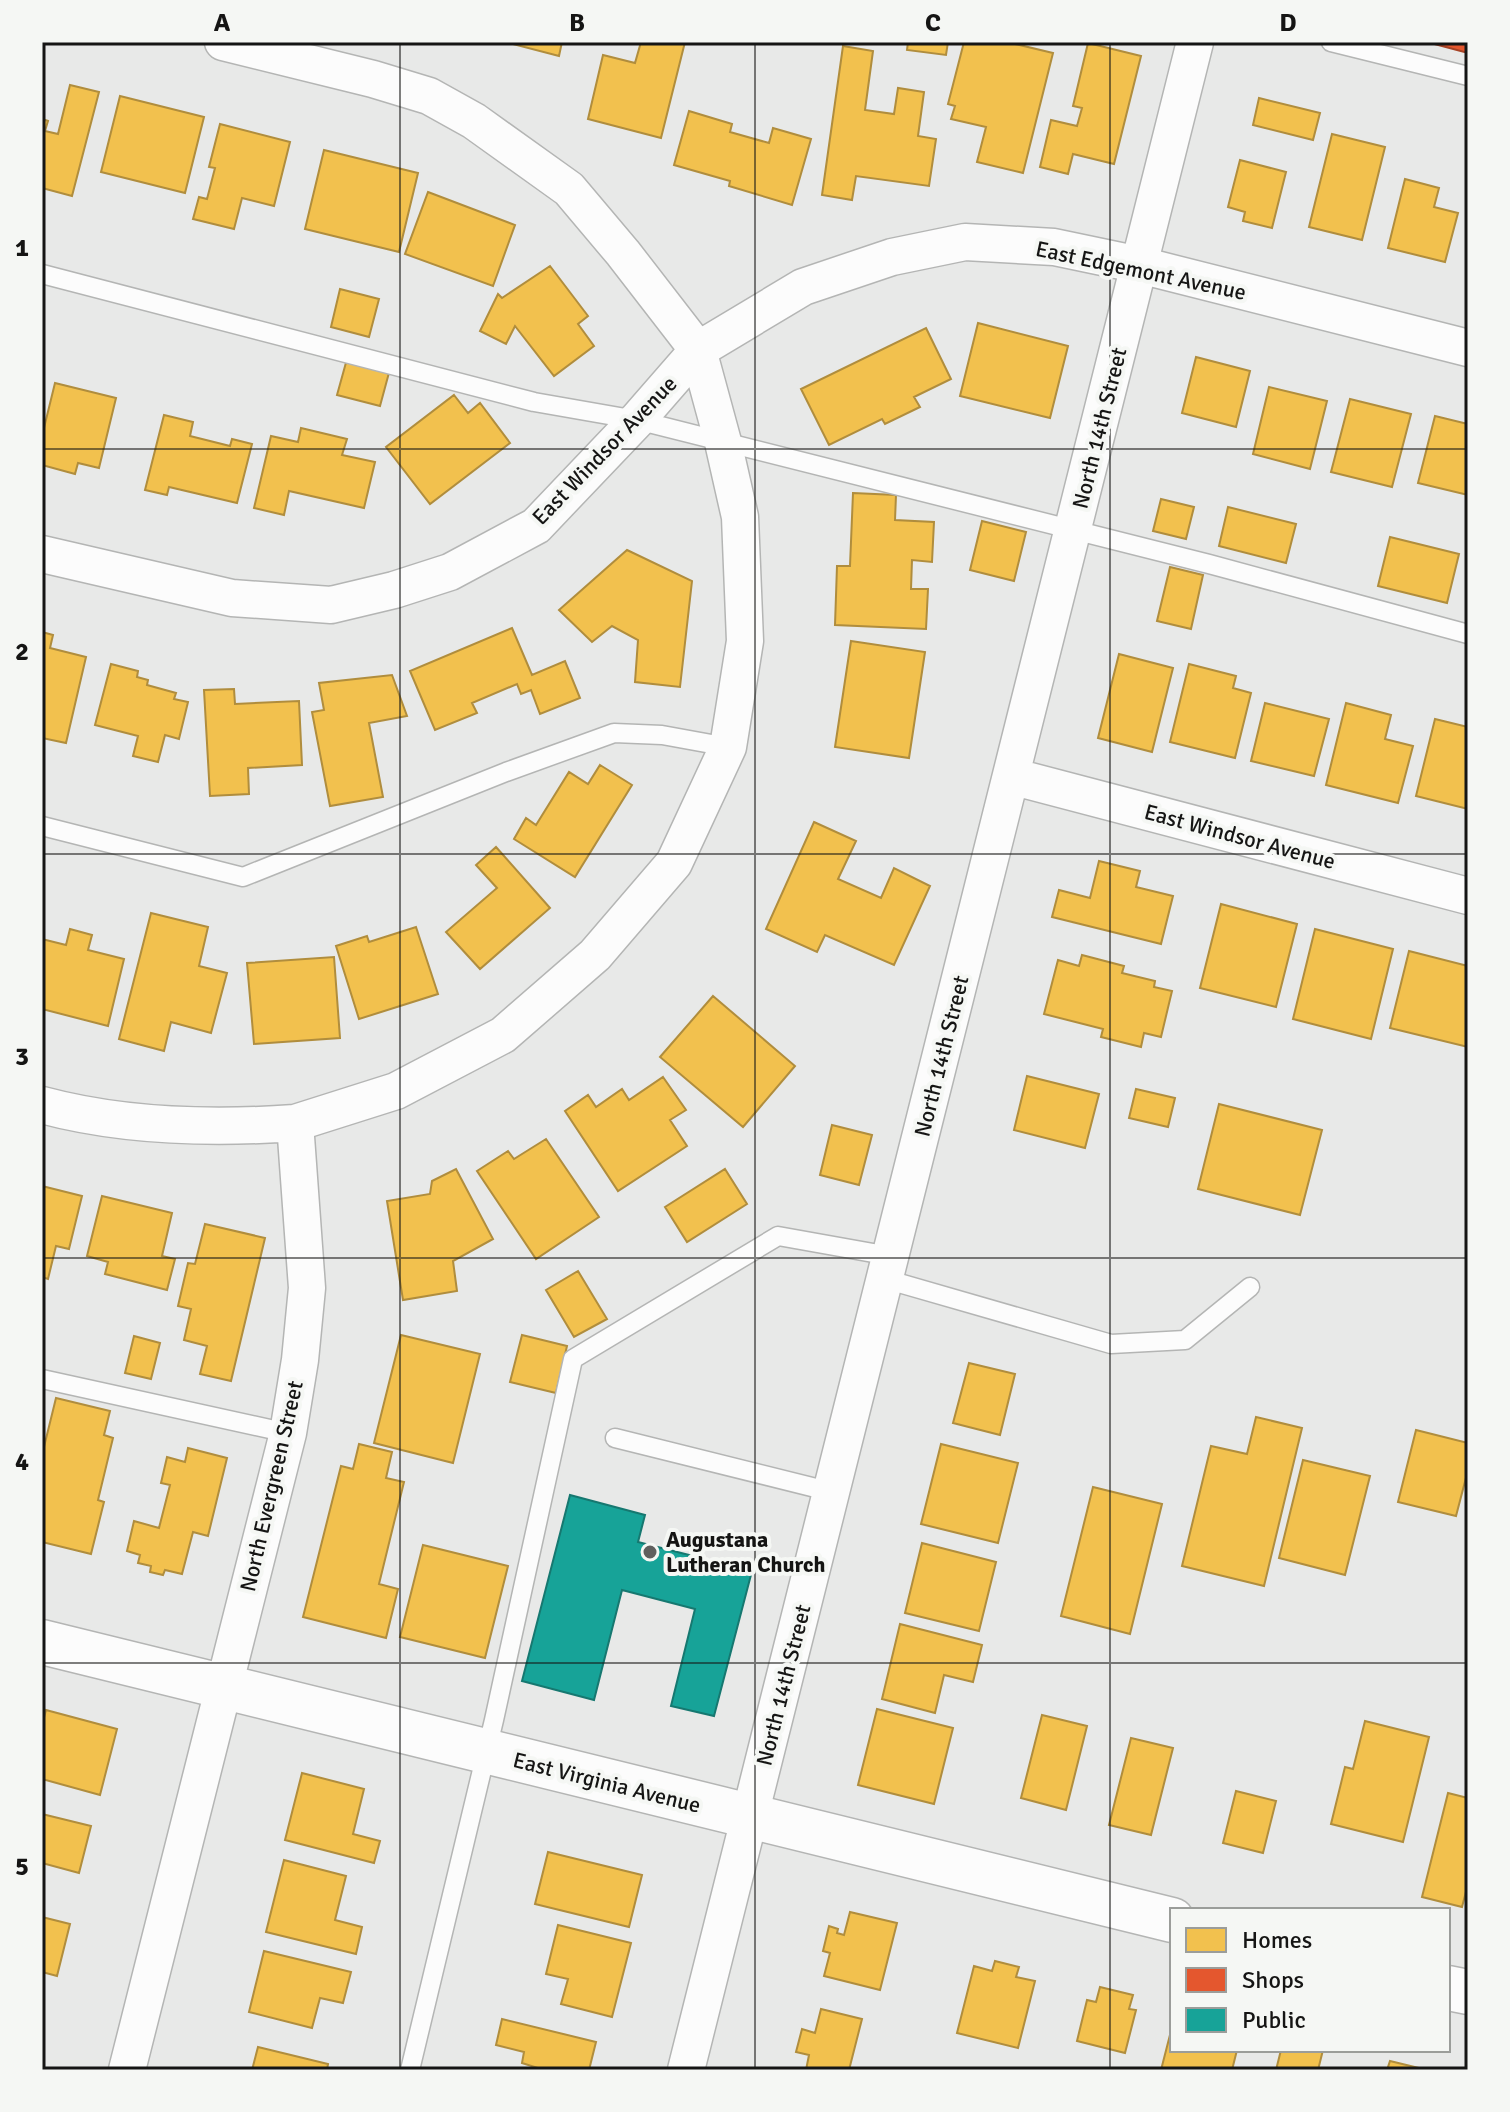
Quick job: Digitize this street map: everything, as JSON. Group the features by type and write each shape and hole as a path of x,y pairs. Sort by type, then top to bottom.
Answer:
{"street":[{"path":"42,1105 147,1123 225,1128 295,1123 396,1091 503,1035 595,955 674,863 728,747 745,641 740,517 698,350 569,189 474,121 429,96 223,42"},
{"name":"North 14th Street","path":"686,2070 1195,42"},
{"name":"East Edgemont Avenue","path":"698,350 803,287 892,257 965,242 1054,247 1140,265 1468,348"},
{"name":"East Windsor Avenue","path":"42,554 232,598 331,605 394,590 450,572 536,526 637,420 698,350"},
{"name":"East Windsor Avenue","path":"1011,776 1468,896"},
{"name":"North Evergreen Street","path":"127,2070 288,1433 300,1360 307,1288 295,1123"},
{"name":"East Virginia Avenue","path":"42,1642 1170,1920"}],"lane":[{"path":"1331,42 1468,76"},
{"path":"42,274 534,402 637,420 1209,564 1468,634"},
{"path":"42,826 243,877 506,772 614,733 662,735 728,747"},
{"path":"410,2070 486,1752 573,1359 778,1236 888,1268 1111,1344 1185,1340 1250,1287"},
{"path":"42,1379 288,1433"},
{"path":"615,1438 832,1492"}],"building: Homes":[{"path":"505,42 562,42 559,56"},
{"path":"641,42 685,42 661,138 588,119 603,55 635,63"},
{"path":"908,42 948,42 946,55 907,50"},
{"path":"964,42 1007,42 1053,53 1023,173 977,162 986,127 951,119 955,106 948,104"},
{"path":"1088,43 1141,56 1114,164 1073,154 1068,174 1040,167 1051,120 1077,126 1082,108 1073,106"},
{"path":"843,46 873,51 865,110 894,114 898,88 924,92 918,136 936,139 929,186 856,176 852,200 822,195"},
{"path":"70,85 99,92 72,196 42,188 42,119 48,121 45,131 58,134"},
{"path":"120,96 204,117 185,193 101,172"},
{"path":"1259,98 1320,113 1313,140 1253,125"},
{"path":"689,111 732,124 730,132 769,143 773,128 811,139 792,205 729,186 730,181 674,165"},
{"path":"220,124 290,142 274,206 242,198 234,229 193,219 199,197 207,199 215,168 209,167"},
{"path":"1332,134 1385,147 1362,240 1309,227"},
{"path":"324,150 418,173 399,252 305,229"},
{"path":"1240,160 1286,172 1272,228 1243,221 1245,212 1228,207"},
{"path":"1405,179 1439,188 1434,207 1458,213 1445,262 1388,248"},
{"path":"428,192 515,225 493,286 405,254"},
{"path":"550,266 588,316 578,324 594,346 554,376 515,326 506,344 480,331 498,294 502,298"},
{"path":"340,289 379,299 369,337 331,327"},
{"path":"978,323 1068,346 1050,418 960,396"},
{"path":"926,328 951,379 914,397 920,407 885,424 882,419 829,445 801,389"},
{"path":"1196,357 1250,371 1236,427 1182,413"},
{"path":"347,359 390,369 380,406 337,395"},
{"path":"55,383 116,398 99,468 78,463 75,474 42,465 42,436"},
{"path":"1269,387 1327,401 1310,469 1253,454"},
{"path":"454,395 468,413 480,403 510,443 430,504 386,447"},
{"path":"1350,399 1411,414 1392,487 1331,472"},
{"path":"164,415 193,422 190,436 230,446 232,439 252,444 237,503 169,487 167,495 145,490"},
{"path":"1435,416 1468,424 1468,495 1418,483"},
{"path":"301,428 347,439 342,455 375,462 364,508 289,491 284,515 254,508 271,436 298,442"},
{"path":"853,493 896,495 895,520 934,522 932,562 912,560 911,589 928,589 926,629 835,625 837,566 850,566"},
{"path":"1161,499 1194,507 1186,539 1153,531"},
{"path":"1228,507 1296,524 1286,563 1219,546"},
{"path":"982,521 1026,532 1014,581 970,570"},
{"path":"1390,537 1459,554 1447,603 1378,586"},
{"path":"627,550 692,581 680,687 635,682 638,640 612,626 592,642 559,610"},
{"path":"1170,567 1203,575 1191,629 1157,621"},
{"path":"512,628 532,675 565,661 580,698 540,714 531,690 521,694 517,684 472,703 477,713 435,730 410,671"},
{"path":"42,632 53,635 50,648 86,657 66,743 42,738"},
{"path":"851,641 925,652 909,758 835,747"},
{"path":"1119,654 1173,668 1152,752 1098,738"},
{"path":"111,664 138,671 137,677 148,680 147,685 176,693 174,699 188,702 179,739 165,735 158,762 133,756 138,736 95,725"},
{"path":"1189,664 1236,676 1233,688 1251,693 1235,758 1170,742"},
{"path":"392,675 407,716 369,723 383,797 330,806 312,712 324,710 319,683"},
{"path":"234,689 235,704 299,701 302,765 248,768 249,794 210,796 204,690"},
{"path":"1265,703 1329,719 1314,776 1251,761"},
{"path":"1346,703 1391,715 1385,739 1413,746 1398,803 1326,785"},
{"path":"1435,719 1468,727 1468,809 1416,796"},
{"path":"600,765 632,785 575,877 514,839 526,818 536,825 569,772 588,784"},
{"path":"814,822 856,841 838,879 881,898 894,868 930,886 894,965 825,935 817,952 766,929"},
{"path":"496,847 550,908 480,969 446,932 497,888 476,865"},
{"path":"1099,861 1140,871 1136,887 1173,896 1161,944 1052,917 1059,890 1090,898"},
{"path":"1221,904 1297,924 1276,1007 1200,988"},
{"path":"151,913 208,927 199,966 227,973 211,1033 171,1022 164,1051 119,1039"},
{"path":"416,927 438,994 359,1019 336,946 367,936 369,942"},
{"path":"70,929 92,935 88,950 124,959 108,1026 42,1009 42,939 66,945"},
{"path":"1315,929 1393,949 1371,1039 1293,1019"},
{"path":"1409,951 1468,966 1468,1047 1390,1028"},
{"path":"1082,955 1124,966 1122,973 1155,981 1154,987 1172,991 1161,1037 1144,1033 1141,1047 1101,1037 1103,1029 1044,1014 1058,960 1079,966"},
{"path":"334,957 340,1038 254,1044 247,963"},
{"path":"713,996 795,1066 743,1127 660,1057"},
{"path":"1027,1076 1099,1094 1085,1148 1014,1130"},
{"path":"663,1077 686,1110 670,1120 687,1146 618,1191 565,1111 588,1095 596,1107 622,1089 629,1100"},
{"path":"1136,1089 1175,1098 1168,1127 1129,1118"},
{"path":"1219,1104 1322,1130 1300,1215 1198,1189"},
{"path":"832,1125 872,1135 859,1185 820,1175"},
{"path":"546,1139 599,1217 536,1259 477,1171 508,1151 514,1159"},
{"path":"456,1169 493,1239 453,1261 457,1291 403,1300 387,1201 430,1194 432,1181"},
{"path":"725,1169 747,1204 687,1242 665,1207"},
{"path":"42,1186 82,1196 69,1249 56,1246 48,1279 42,1277"},
{"path":"102,1196 172,1213 162,1256 175,1259 167,1290 105,1274 108,1262 87,1256"},
{"path":"205,1224 265,1238 231,1381 200,1374 207,1346 184,1340 191,1309 178,1306 188,1263 195,1264"},
{"path":"578,1271 607,1319 574,1337 546,1290"},
{"path":"401,1335 480,1354 453,1463 374,1443"},
{"path":"522,1335 567,1346 556,1393 510,1382"},
{"path":"134,1336 160,1343 151,1379 125,1373"},
{"path":"969,1363 1015,1374 1000,1435 953,1423"},
{"path":"56,1398 110,1411 104,1435 113,1438 98,1500 104,1502 91,1554 42,1542 42,1455"},
{"path":"1256,1417 1302,1428 1264,1586 1182,1566 1211,1446 1247,1454"},
{"path":"1416,1430 1468,1443 1468,1470 1456,1516 1398,1502"},
{"path":"359,1444 392,1452 386,1478 404,1482 379,1584 398,1589 386,1638 303,1617 341,1466 353,1469"},
{"path":"941,1444 1018,1463 998,1543 921,1524"},
{"path":"188,1448 227,1458 208,1536 193,1532 182,1574 165,1570 163,1575 150,1572 151,1566 138,1563 140,1555 127,1551 134,1521 159,1528 170,1485 161,1483 167,1457 185,1462"},
{"path":"1303,1460 1370,1476 1345,1575 1279,1558"},
{"path":"1093,1487 1162,1504 1130,1634 1061,1616"},
{"path":"922,1543 996,1562 979,1631 905,1613"},
{"path":"423,1545 508,1566 485,1658 400,1637"},
{"path":"900,1624 982,1645 973,1682 944,1675 935,1713 882,1699"},
{"path":"877,1709 953,1728 934,1804 858,1785"},
{"path":"46,1710 117,1729 100,1795 42,1779 42,1725"},
{"path":"1042,1715 1087,1726 1066,1810 1021,1798"},
{"path":"1365,1721 1429,1737 1403,1842 1331,1824 1345,1767 1353,1769"},
{"path":"1131,1738 1173,1748 1151,1835 1109,1825"},
{"path":"302,1773 364,1789 353,1834 380,1841 374,1863 285,1840"},
{"path":"1236,1791 1276,1801 1263,1853 1223,1843"},
{"path":"1448,1793 1468,1798 1468,1884 1462,1907 1422,1897"},
{"path":"42,1814 91,1826 79,1873 42,1863"},
{"path":"548,1852 642,1875 629,1927 535,1904"},
{"path":"284,1860 346,1876 335,1920 362,1927 356,1954 266,1932"},
{"path":"850,1912 897,1923 880,1990 824,1976 830,1953 823,1951 829,1926 844,1935"},
{"path":"42,1917 70,1924 57,1976 42,1972"},
{"path":"558,1925 631,1943 612,2017 561,2004 568,1979 546,1974"},
{"path":"264,1951 351,1972 343,2003 320,1998 312,2028 249,2012"},
{"path":"995,1961 1019,1967 1016,1977 1035,1981 1018,2048 957,2033 974,1966 992,1971"},
{"path":"1100,1987 1133,1995 1129,2009 1136,2010 1125,2053 1077,2041 1087,2000 1096,2002"},
{"path":"821,2009 862,2019 849,2070 806,2070 809,2055 796,2052 802,2029 815,2033"},
{"path":"502,2019 596,2042 589,2070 544,2070 522,2063 524,2052 496,2045"},
{"path":"1170,2035 1170,2052 1236,2052 1232,2070 1161,2070"},
{"path":"258,2047 328,2064 327,2070 252,2070"},
{"path":"1280,2052 1322,2052 1318,2070 1276,2070"},
{"path":"1390,2061 1427,2070 1387,2070"}],"building: Shops":[{"path":"1427,42 1468,42 1468,53"}],"building: Public":[{"path":"570,1495 645,1515 638,1542 752,1571 714,1716 671,1706 695,1609 622,1590 594,1700 522,1681"}],"place":[{"name":"Augustana Lutheran Church","path":"650,1552"}]}
